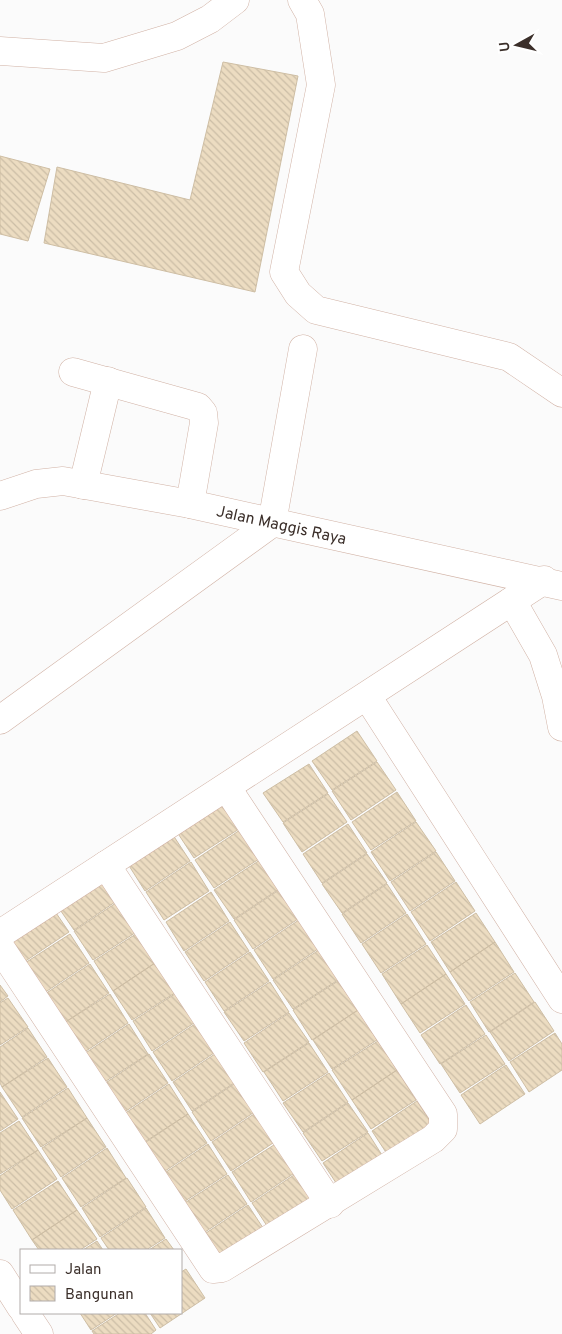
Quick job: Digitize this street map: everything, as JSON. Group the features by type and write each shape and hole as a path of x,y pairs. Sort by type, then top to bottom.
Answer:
{"street":[{"path":"0,51 104,58 178,36 210,18 235,0"},
{"path":"302,0 310,14 321,85 284,272 298,294 316,310 508,357 562,393"},
{"path":"0,720 272,523 303,350"},
{"path":"73,372 198,407 203,413 204,424 190,504"},
{"path":"83,485 108,381"},
{"name":"Jalan Maggis Raya","path":"0,496 36,484 63,481 190,504 553,583"},
{"path":"0,934 512,601 553,583"},
{"path":"512,601 543,656 554,689 562,727"},
{"path":"367,696 562,999"},
{"path":"0,947 213,1269 222,1268 330,1204 433,1139 444,1129 443,1114 227,788"},
{"path":"106,865 330,1204"},
{"path":"0,1274 20,1305"},
{"path":"26,1314 39,1334"}],"building":[{"path":"223,62 298,76 255,292 44,243 57,167 190,200"},
{"path":"0,156 50,169 28,241 0,234"},
{"path":"357,731 377,761 332,790 312,761"},
{"path":"377,762 396,790 351,820 332,791"},
{"path":"309,764 328,793 283,822 263,793"},
{"path":"397,792 416,821 371,850 352,822"},
{"path":"328,794 347,822 302,852 283,823"},
{"path":"220,799 239,829 194,858 175,829"},
{"path":"416,822 436,851 390,881 371,852"},
{"path":"348,824 367,853 322,883 303,854"},
{"path":"240,830 259,859 214,888 195,860"},
{"path":"171,832 190,861 145,891 126,861"},
{"path":"436,852 455,881 410,911 391,882"},
{"path":"367,854 387,883 342,913 322,884"},
{"path":"260,860 279,889 234,919 214,890"},
{"path":"191,862 209,891 164,920 146,892"},
{"path":"99,871 118,900 74,930 54,901"},
{"path":"456,882 475,911 430,941 411,912"},
{"path":"387,884 406,913 361,943 342,914"},
{"path":"279,890 298,919 253,949 234,920"},
{"path":"211,892 229,921 184,951 166,922"},
{"path":"119,901 138,931 93,960 74,931"},
{"path":"50,904 69,932 24,962 5,933"},
{"path":"476,913 495,942 450,972 431,942"},
{"path":"407,914 426,944 381,973 362,944"},
{"path":"299,920 318,949 273,979 254,950"},
{"path":"230,922 249,951 204,981 185,952"},
{"path":"139,932 158,961 113,991 94,961"},
{"path":"70,934 89,963 44,993 25,963"},
{"path":"495,942 514,972 469,1001 450,972"},
{"path":"427,945 446,974 401,1004 382,974"},
{"path":"319,950 338,980 293,1009 273,980"},
{"path":"250,952 269,981 224,1011 205,982"},
{"path":"158,961 178,991 132,1020 113,991"},
{"path":"90,964 109,993 64,1023 45,994"},
{"path":"515,973 534,1002 489,1032 470,1002"},
{"path":"446,974 465,1004 420,1033 401,1004"},
{"path":"338,981 358,1010 312,1040 293,1010"},
{"path":"270,982 289,1012 244,1041 224,1012"},
{"path":"0,985 8,996 0,1002"},
{"path":"178,992 197,1021 152,1051 133,1021"},
{"path":"110,994 128,1023 83,1053 64,1023"},
{"path":"8,998 28,1027 0,1045 0,1003"},
{"path":"535,1002 554,1031 509,1061 490,1032"},
{"path":"466,1005 485,1034 440,1064 421,1035"},
{"path":"358,1010 377,1040 332,1069 313,1040"},
{"path":"289,1013 309,1042 263,1072 244,1043"},
{"path":"198,1022 217,1051 172,1081 153,1052"},
{"path":"129,1024 148,1054 103,1083 84,1054"},
{"path":"28,1028 47,1057 2,1087 0,1083 0,1047"},
{"path":"555,1033 562,1044 562,1070 529,1092 510,1062"},
{"path":"486,1035 505,1064 460,1093 441,1064"},
{"path":"378,1041 397,1070 352,1100 332,1070"},
{"path":"309,1043 328,1072 283,1101 264,1072"},
{"path":"218,1052 237,1081 192,1111 173,1082"},
{"path":"149,1054 168,1083 123,1113 104,1084"},
{"path":"48,1058 67,1087 22,1117 2,1087"},
{"path":"506,1065 525,1094 480,1124 461,1095"},
{"path":"397,1070 416,1100 371,1129 352,1100"},
{"path":"329,1073 348,1102 303,1132 283,1103"},
{"path":"237,1082 256,1111 211,1141 192,1112"},
{"path":"169,1084 188,1114 143,1143 124,1114"},
{"path":"68,1088 87,1118 41,1147 22,1118"},
{"path":"0,1092 18,1119 0,1131"},
{"path":"417,1101 436,1130 391,1160 372,1131"},
{"path":"348,1103 368,1132 322,1161 303,1133"},
{"path":"257,1112 276,1141 231,1171 212,1142"},
{"path":"188,1114 207,1143 162,1173 143,1144"},
{"path":"87,1118 106,1147 61,1177 42,1148"},
{"path":"19,1121 38,1150 0,1174 0,1133"},
{"path":"368,1133 387,1163 342,1192 323,1163"},
{"path":"277,1143 296,1172 251,1202 232,1172"},
{"path":"208,1144 227,1174 182,1203 163,1174"},
{"path":"107,1148 126,1178 81,1207 62,1178"},
{"path":"38,1150 57,1179 12,1209 0,1190 0,1176"},
{"path":"297,1173 316,1202 271,1232 252,1203"},
{"path":"228,1175 247,1204 202,1234 183,1204"},
{"path":"127,1178 146,1207 100,1237 82,1208"},
{"path":"58,1181 77,1210 32,1240 13,1210"},
{"path":"248,1205 267,1234 221,1264 203,1235"},
{"path":"146,1208 165,1238 148,1249 108,1249 101,1238"},
{"path":"77,1210 97,1239 82,1249 38,1249 32,1240"},
{"path":"166,1239 173,1249 151,1249"},
{"path":"97,1241 102,1249 85,1249"},
{"path":"186,1269 205,1298 182,1313 182,1271"},
{"path":"81,1314 115,1314 91,1330"},
{"path":"118,1314 146,1314 156,1330 151,1334 94,1334 92,1331"},
{"path":"151,1314 181,1314 160,1328"}]}
